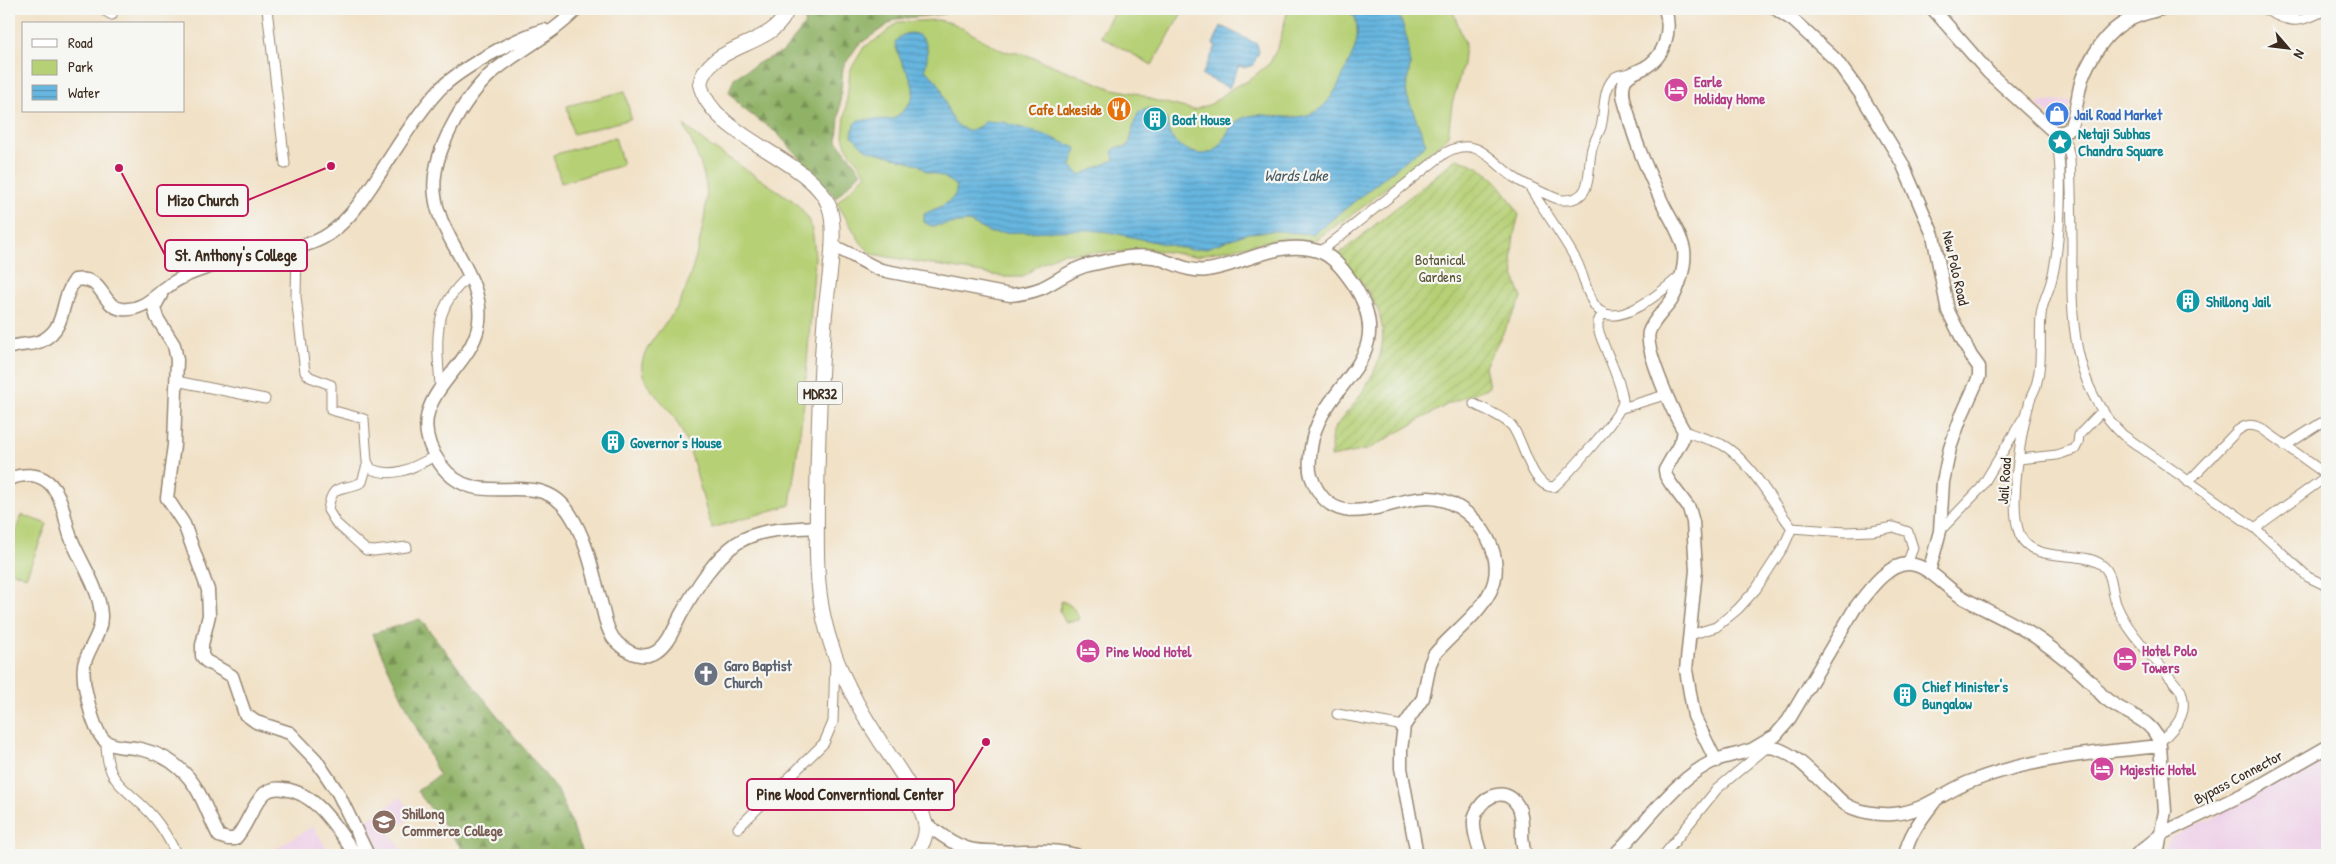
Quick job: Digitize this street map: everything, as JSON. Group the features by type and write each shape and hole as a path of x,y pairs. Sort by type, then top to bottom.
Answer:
{"main road":[{"name":"MDR32","path":"787,9 778,25 762,36 727,53 710,66 701,76 700,84 705,99 712,110 759,146 801,174 826,198 830,208 832,246 820,386 817,527 820,595 824,619 835,653 860,709 900,771 922,812 926,824"},
{"path":"916,855 926,834 926,824"}],"street":[{"path":"101,9 112,15"},
{"path":"267,9 285,164"},
{"path":"577,9 492,73 468,100 450,130 436,168 434,194 440,219 469,276 478,298 480,315 477,332 471,346 440,386 432,403 427,420 429,436 435,456 444,468 460,483 477,489 533,489 548,493 560,501 579,532 588,557 605,620 614,640 634,654 646,656 658,651 668,638 704,577 718,559 736,544 751,535 817,527"},
{"path":"1665,9 1668,24 1662,49 1651,63 1633,73 1624,83 1624,102 1644,162 1684,248 1684,264 1671,300 1649,333 1648,343 1666,395 1684,431 1682,440 1665,470 1666,476 1690,508 1693,522 1696,570 1690,636 1687,643 1686,670 1691,706 1716,761"},
{"name":"New Polo Road","path":"1776,9 1800,26 1836,60 1860,93 1902,163 1933,234 1948,311 1971,356 1979,367 1979,377 1961,417 1950,448 1943,482 1940,531 1929,572"},
{"path":"1933,9 1989,73 2067,145 2070,158 2071,299 2074,338 2084,379 2103,410 2123,435 2255,528 2308,577 2327,586"},
{"path":"2055,132 2064,132 2070,128 2076,113 2083,78 2105,40 2118,26 2134,17 2161,9"},
{"path":"2264,9 2294,20 2309,19 2327,9"},
{"path":"2294,9 2294,20"},
{"path":"9,348 42,341 54,331 61,319 66,291 75,280 84,278 92,281 99,287 112,306 122,309 141,306 165,289 196,272 267,252 297,248 328,235 346,219 431,99 448,82 494,53 562,22"},
{"path":"1320,252 1453,148 1477,148 1491,157 1516,179 1560,200 1568,201 1583,192 1588,186 1591,152 1601,126 1610,85 1619,75 1633,73"},
{"name":"Jail Road","path":"2055,132 2059,170 2059,219 2056,252 2051,282 2041,314 2042,356 2026,414 2019,459 2016,516 2019,533 2029,547 2092,561 2103,565 2110,576 2117,606 2126,621 2180,691 2184,700 2181,718 2160,744"},
{"path":"1529,186 1568,245 1596,308 1603,312 1614,314 1627,312 1640,307 1680,276"},
{"path":"832,246 852,253 865,263 881,270 1010,295 1032,292 1080,267 1125,258 1153,258 1199,271 1220,267 1260,253 1299,249 1320,252 1338,264 1359,292 1367,317 1369,332 1360,364 1329,404 1316,425 1310,457 1310,474 1316,487 1324,498 1335,506 1347,511 1386,507 1422,498 1446,501 1470,516 1482,529 1492,544 1496,558 1495,576 1491,590 1484,602 1434,655 1422,698 1404,726 1401,768 1417,855"},
{"path":"297,248 296,298 305,372 310,377 330,385 332,410 364,419 367,465 362,482 357,485 340,487 334,492 328,510 331,518 366,550 374,552 407,547"},
{"path":"440,386 438,328 441,314 457,287 469,276"},
{"path":"165,289 154,308 157,318 175,351 174,445 168,498 184,524 208,590 209,615 202,644 202,656 206,661 232,676 242,708 250,718 285,731 304,746 338,794 368,855"},
{"path":"1603,312 1598,322 1598,329 1621,391 1622,408"},
{"path":"176,381 265,399"},
{"path":"1474,404 1503,419 1513,427 1532,470 1551,488 1556,485 1598,438 1622,408 1666,395"},
{"path":"2019,459 2057,455 2075,449 2079,435 2103,410"},
{"path":"1940,531 1981,488 1998,464 2026,414"},
{"path":"2285,446 2321,423"},
{"path":"2188,482 2244,425 2251,424 2261,428 2327,476 2255,528"},
{"path":"1684,431 1721,444 1731,452 1755,477 1792,528 1845,532 1872,531 1894,527 1903,529 1912,538 1913,548 1907,564"},
{"path":"367,465 378,472 398,472 435,456"},
{"path":"9,479 20,475 30,475 47,481 55,490 71,539 94,585 99,602 101,622 84,666 84,674 86,692 98,732 106,742 106,758 110,773 120,787 155,819 177,855"},
{"path":"1690,636 1716,627 1738,609 1756,589 1784,546 1792,528"},
{"path":"1753,749 1776,736 1788,721 1851,615 1864,597 1896,566 1917,565 1958,595 2039,639 2089,680 2104,698 2148,725 2154,731 2160,744 2165,794 2163,833 2157,855"},
{"path":"738,828 824,743 830,733 833,722 835,653"},
{"path":"1337,714 1404,726"},
{"path":"106,742 154,752 179,767 192,780 219,836 228,840 235,838 257,802 267,792 277,788 303,794 314,802 356,855"},
{"path":"1614,855 1681,785 1716,761 1753,749 1768,747 1779,749 1793,758 1846,804 1866,811 1890,814 1910,812 1935,801 1951,790 1972,780 2013,768 2062,757 2160,744"},
{"path":"1664,855 1717,789 1768,747"},
{"name":"Bypass Connector","path":"2136,855 2163,833 2252,790 2327,747"},
{"path":"1482,855 1474,834 1474,820 1478,806 1486,798 1498,794 1509,797 1518,806 1521,846 1526,855"},
{"path":"1905,855 1907,844 1914,831 1935,801"},
{"path":"926,824 945,838 973,850 1052,851 1076,855"}],"shaded area":[{"name":"Jail Road Market","path":"2072,101 2061,123 2038,106 2038,102"},
{"path":"2317,760 2327,769 2327,855 2163,855 2171,837 2218,815"},
{"name":"Shillong Commerce College","path":"401,797 413,816 389,832 405,855 373,855 355,828"},
{"path":"313,826 331,855 265,855"}],"green space":[{"path":"807,9 947,9 944,14 896,19 858,45 843,67 837,141 861,172 836,198 777,133 742,108 729,92 734,78 762,61 783,52 804,26"},
{"path":"1116,9 1184,9 1152,65 1100,36"},
{"path":"1288,9 1452,9 1465,43 1463,64 1452,104 1448,137 1360,209 1313,241 1283,238 1196,256 1146,249 1123,252 1061,253 1037,266 1023,277 1005,277 872,254 861,243 837,203 866,174 846,146 843,136 850,71 864,47 881,37 898,22 938,20 953,23 1003,51 1024,54 1113,89 1140,94 1153,100 1194,110 1211,104 1234,87 1248,81 1270,63 1279,44"},
{"path":"625,91 631,119 573,134 567,106"},
{"path":"684,125 704,142 792,200 808,219 814,240 815,258 804,402 790,505 712,528 687,443 674,417 648,385 642,371 642,363 647,349 676,309 688,284 702,230 706,185 700,162"},
{"path":"615,137 623,165 561,183 553,155"},
{"name":"Botanical Gardens","path":"1456,159 1478,167 1494,179 1501,186 1519,215 1512,257 1515,277 1522,298 1485,366 1489,387 1448,404 1367,450 1331,457 1331,437 1334,430 1357,400 1370,378 1379,359 1383,341 1382,324 1376,307 1354,273 1338,255"},
{"path":"22,515 47,524 26,577 9,570 9,548"},
{"path":"1061,601 1073,608 1079,620 1065,622 1060,611"},
{"path":"420,619 558,791 584,855 467,855 417,791 439,775 372,634"}],"water":[{"name":"Wards Lake","path":"1344,9 1396,9 1404,29 1409,51 1410,65 1407,96 1426,144 1312,234 1277,231 1248,233 1206,248 1192,250 1109,232 1088,230 991,233 969,222 931,226 924,222 924,214 946,204 954,196 956,186 944,177 926,171 918,164 865,149 852,136 854,124 858,120 893,119 905,109 911,100 912,82 898,54 895,42 909,33 918,35 925,43 927,54 925,70 940,85 950,114 957,124 970,131 986,121 1003,122 1048,136 1076,148 1071,166 1080,175 1114,160 1112,151 1118,147 1127,147 1140,111 1152,108 1165,117 1170,135 1179,145 1198,154 1210,153 1216,150 1234,124 1243,118 1259,115 1299,117 1310,114 1326,104 1345,71 1357,39 1355,17"},
{"path":"1221,26 1257,44 1259,52 1253,65 1244,68 1239,66 1229,88 1202,75 1216,46 1213,44"}],"place":[{"name":"Earle Holiday Home","path":"1676,90"},
{"name":"Cafe Lakeside","path":"1119,109"},
{"name":"Jail Road Market","path":"2057,114"},
{"name":"Boat House","path":"1155,119"},
{"name":"Netaji Subhas Chandra Square","path":"2060,142"},
{"name":"Mizo Church","path":"331,166"},
{"name":"St. Anthony's College","path":"119,168"},
{"name":"Shillong Jail","path":"2188,301"},
{"name":"Governor's House","path":"613,442"},
{"name":"Pine Wood Hotel","path":"1088,651"},
{"name":"Hotel Polo Towers","path":"2125,659"},
{"name":"Garo Baptist Church","path":"706,674"},
{"name":"Chief Minister's Bungalow","path":"1905,695"},
{"name":"Pine Wood Converntional Center","path":"986,742"},
{"name":"Majestic Hotel","path":"2102,769"},
{"name":"Shillong Commerce College","path":"384,822"}]}
